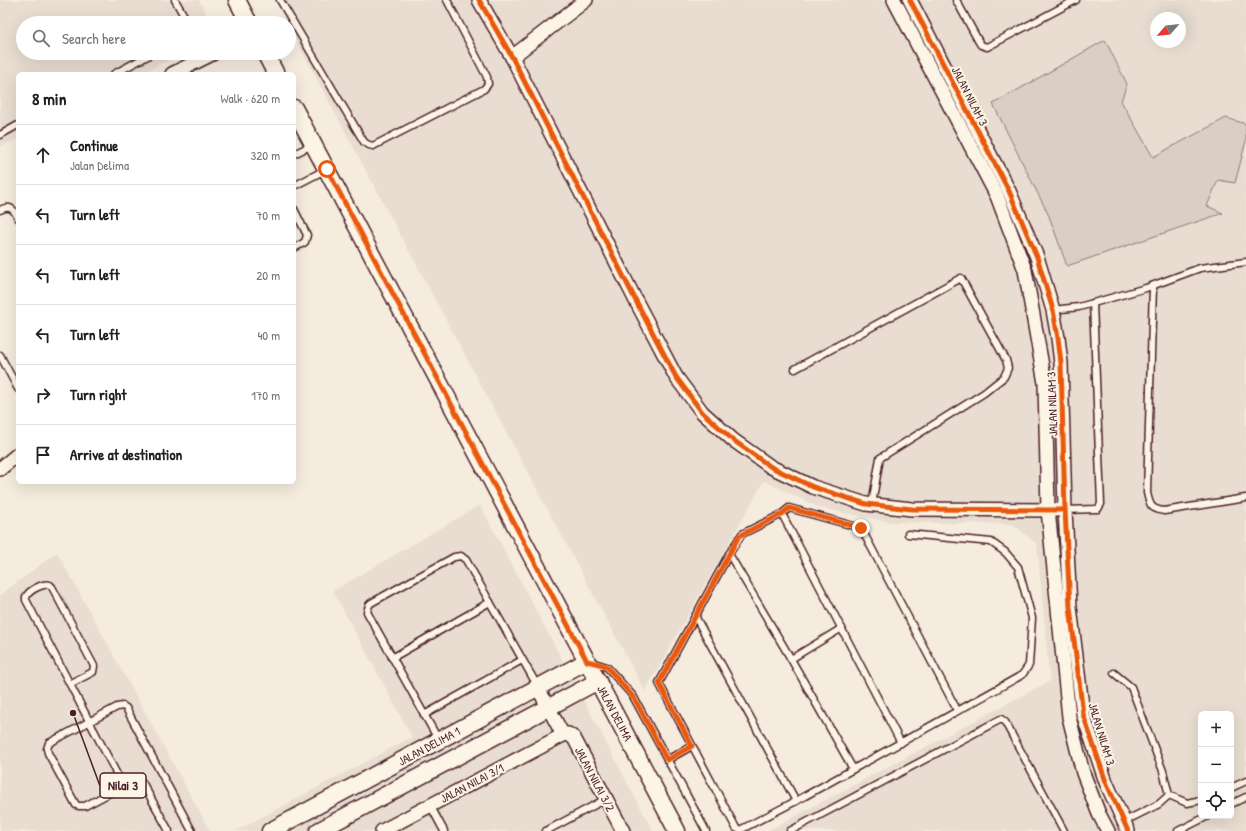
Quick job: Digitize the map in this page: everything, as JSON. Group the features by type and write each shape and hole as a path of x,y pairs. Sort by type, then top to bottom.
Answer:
{"street":[{"path":"237,0 245,16"},
{"path":"479,0 512,57 632,294 676,377 702,412 733,440 771,467 813,487 866,504 912,509 1065,510"},
{"path":"512,57 586,0"},
{"name":"JALAN NILAM 3","path":"894,0 997,196 1024,270 1034,315 1044,383 1048,510 1069,717 1083,773 1099,814 1108,831"},
{"name":"JALAN NILAM 3","path":"910,0 1024,224 1037,257 1053,310 1061,363 1065,510 1070,607 1083,714 1106,782 1125,826"},
{"path":"176,72 200,60"},
{"path":"269,60 275,72"},
{"name":"JALAN DELIMA","path":"296,112 677,831"},
{"path":"0,469 16,456"},
{"name":"JALAN DELIMA 1","path":"270,831 587,661"},
{"name":"JALAN DELIMA 1","path":"318,831 598,681"},
{"path":"538,688 563,735"},
{"name":"JALAN NILAI 3/2","path":"563,735 568,734 574,738 623,831"},
{"name":"JALAN NILAI 3/1","path":"382,831 563,735"}],"lane":[{"path":"175,0 184,16"},
{"path":"280,0 289,16"},
{"path":"296,27 364,142 369,146 373,146 484,89 488,84 487,77 447,0"},
{"path":"956,0 979,42 984,47 987,47 1076,0"},
{"path":"118,72 140,60"},
{"path":"0,135 16,126"},
{"path":"296,153 313,144"},
{"path":"296,185 327,169"},
{"path":"0,210 6,207 10,208 16,214"},
{"path":"296,213 307,235 305,242 296,247"},
{"path":"1053,310 1079,307 1153,286 1200,268 1246,262"},
{"path":"795,369 961,278 1006,360 1008,368 1004,377 984,393 880,458 872,504"},
{"path":"1153,286 1147,493 1150,504 1155,510 1164,511 1246,498"},
{"path":"1065,510 1098,509 1101,504 1093,303"},
{"path":"0,355 16,384"},
{"path":"908,534 991,542 1005,552 1018,568 1032,618 1029,665 1022,675 743,830 737,830 659,683 729,554 742,534 782,514 788,509 791,509 862,529 957,710"},
{"path":"782,514 901,742"},
{"path":"729,554 792,659 853,769"},
{"path":"438,741 368,615 367,608 371,603 457,556 466,560 538,688"},
{"path":"70,684 93,672 94,666 52,587 45,584 28,592 26,600 123,786"},
{"path":"392,658 490,602"},
{"path":"695,616 796,801"},
{"path":"792,659 842,628"},
{"path":"424,715 522,660"},
{"path":"587,661 607,667 632,696 706,831"},
{"path":"1114,673 1131,687 1164,771 1169,795"},
{"path":"169,831 142,782 136,780 85,806 79,806 73,802 48,753 47,746 51,741 117,707 123,706 126,708 192,831"},
{"path":"790,831 1001,719 1005,722 1064,831"},
{"path":"667,760 692,746"},
{"path":"1234,787 1246,781"},
{"path":"1125,826 1159,804 1169,795"},
{"path":"1169,795 1187,803 1198,801"},
{"path":"1234,803 1246,797"},
{"path":"546,831 606,799"},
{"path":"430,805 444,831"},
{"path":"1178,831 1202,819"}],"shaded area":[{"path":"0,0 199,0 207,16 16,16 16,60 168,60 145,72 16,72 16,139 0,147"},
{"path":"275,0 1246,0 1246,831 767,831 1050,681 1037,544 1012,524 890,522 820,508 764,481 645,691 296,40 296,16 283,16"},
{"path":"1105,40 1127,84 1121,101 1153,157 1226,118 1246,124 1246,141 1235,183 1218,180 1207,206 1223,213 1067,266 1049,216 993,104"},
{"path":"480,505 653,831 236,831 412,737 333,591"},
{"path":"57,552 210,831 0,831 0,595"}],"cycle path":[{"path":"479,0 512,57 676,377 702,412 733,440 771,467 813,487 866,504 912,509 1065,510"},
{"path":"910,0 1009,191 1037,257 1053,310 1061,363 1065,510 1070,607 1083,714 1106,782 1128,831"}],"place":[{"name":"Nilai 3","path":"73,713"}],"route":[{"path":"327,169 587,661 607,667 632,696 667,760 692,746 659,683 739,536 782,514 789,508 861,528"}]}
